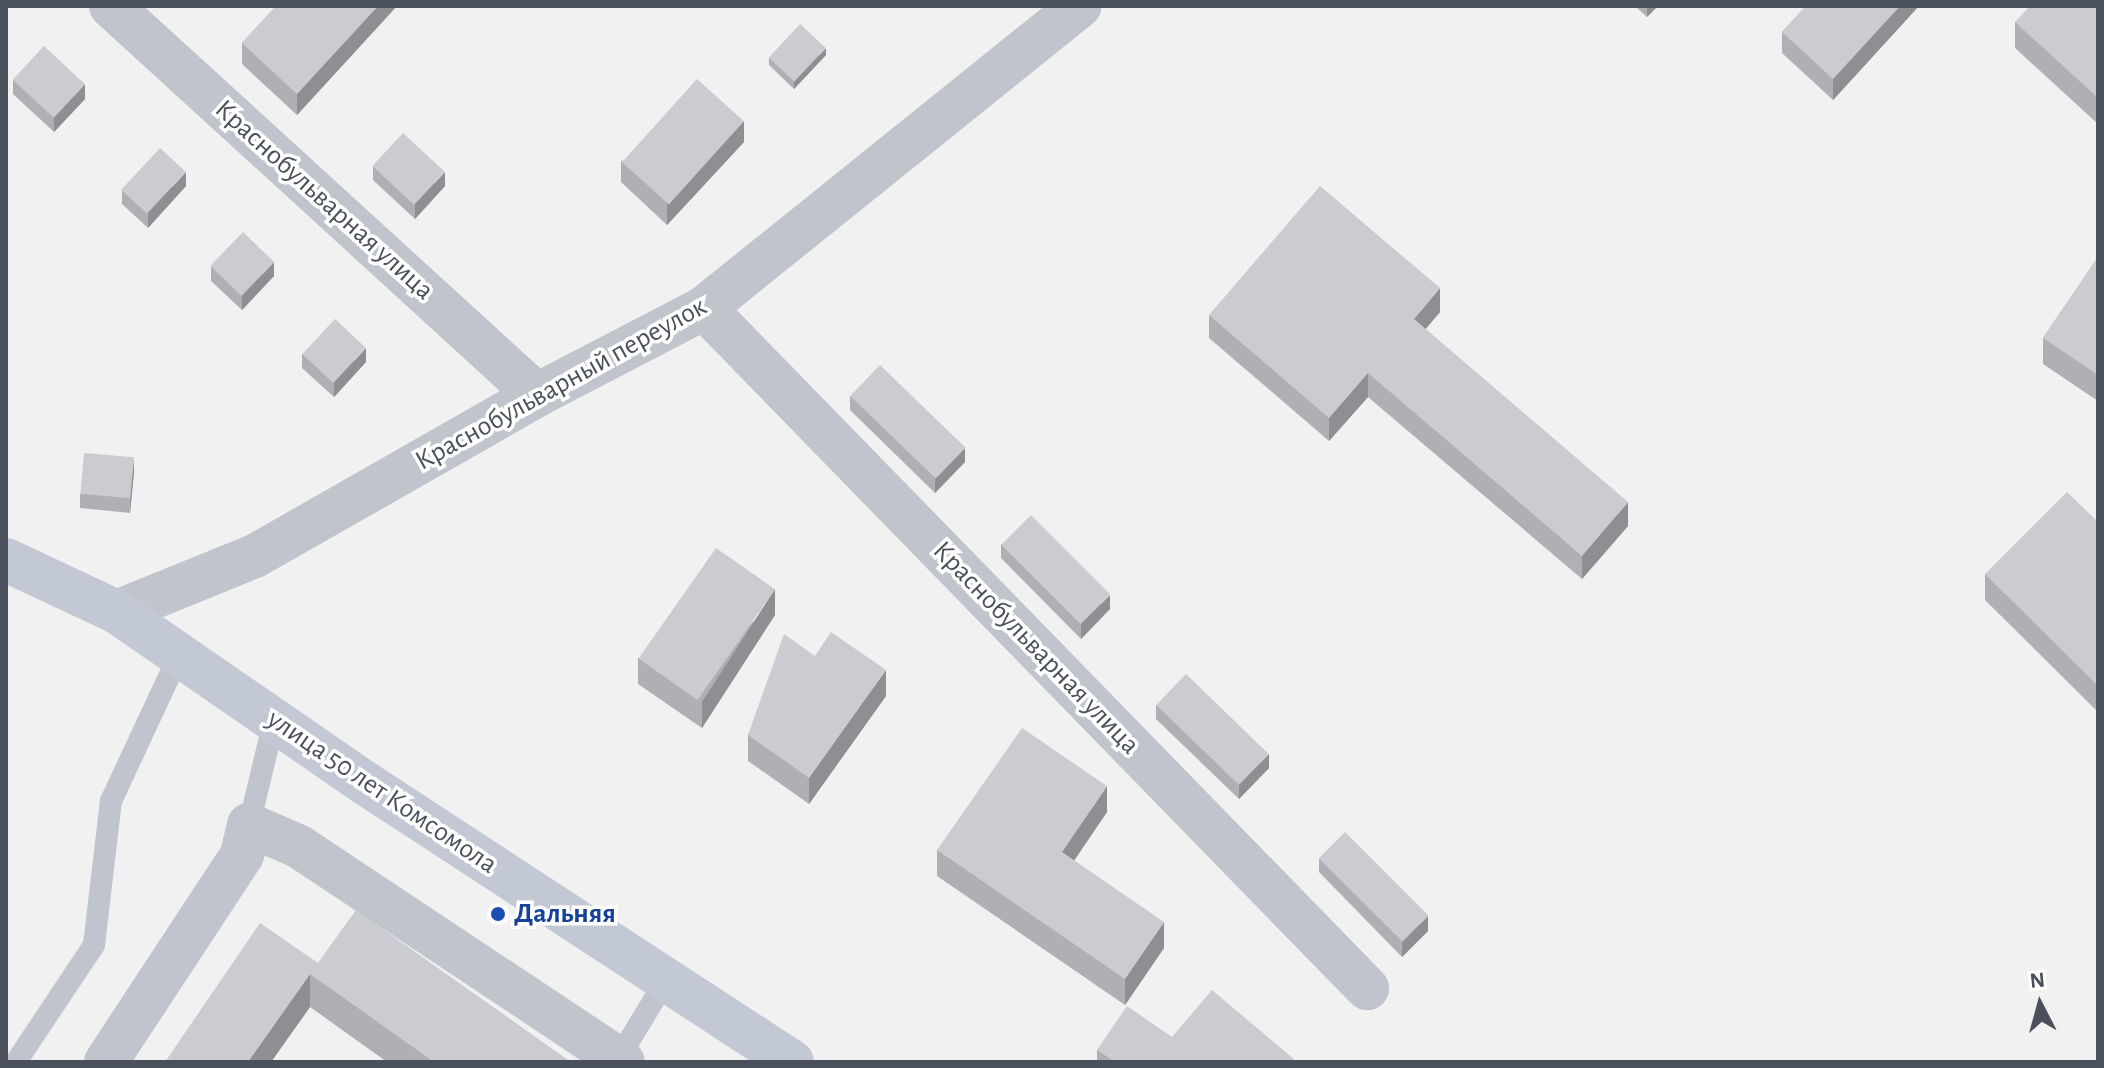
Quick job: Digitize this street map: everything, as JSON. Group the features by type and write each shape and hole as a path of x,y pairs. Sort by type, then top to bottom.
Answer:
{"street":[{"name":"Краснобульварная улица","path":"111,6 537,395"},
{"name":"Краснобульварный переулок","path":"117,612 255,556 537,395 704,308 1080,6"},
{"name":"Краснобульварная улица","path":"704,308 1367,988"},
{"name":"улица 50 лет Комсомола","path":"6,560 117,612 274,721 792,1062"},
{"path":"106,1062 242,855 249,825 298,846 620,1060"}],"lane":[{"path":"16,1062 94,945 111,801 179,655"},
{"path":"249,825 274,721"},
{"path":"620,1060 666,980"}],"building":[{"path":"276,6 378,6 297,94 242,43"},
{"path":"1806,6 1900,6 1833,79 1782,32"},
{"path":"2030,6 2098,6 2098,98 2015,22"},
{"path":"800,24 826,48 794,82 769,58"},
{"path":"44,46 85,84 54,118 13,80"},
{"path":"697,79 744,121 669,204 622,162"},
{"path":"403,133 445,172 414,205 372,166"},
{"path":"160,148 186,172 147,214 121,190"},
{"path":"1320,186 1440,288 1414,319 1628,502 1582,556 1368,373 1329,418 1209,315"},
{"path":"243,232 274,262 241,296 210,266"},
{"path":"2098,257 2098,375 2043,338"},
{"path":"335,319 366,348 333,383 302,354"},
{"path":"880,365 966,448 936,479 850,396"},
{"path":"84,453 134,457 130,498 80,494"},
{"path":"2067,492 2098,522 2098,686 1985,574"},
{"path":"1031,515 1110,594 1080,624 1001,545"},
{"path":"716,548 775,589 698,700 639,659"},
{"path":"831,632 886,670 809,778 748,735 784,634 815,656"},
{"path":"1186,674 1269,754 1239,785 1156,705"},
{"path":"1022,728 1107,786 1062,852 1164,922 1125,979 937,850"},
{"path":"1345,832 1428,915 1402,942 1319,858"},
{"path":"356,910 571,1062 434,1062 310,974"},
{"path":"260,923 318,963 248,1062 165,1062"},
{"path":"1212,990 1294,1059 1291,1062 1115,1062 1097,1050 1127,1006 1172,1037"}],"place":[{"name":"Дальняя","path":"498,914"}]}
